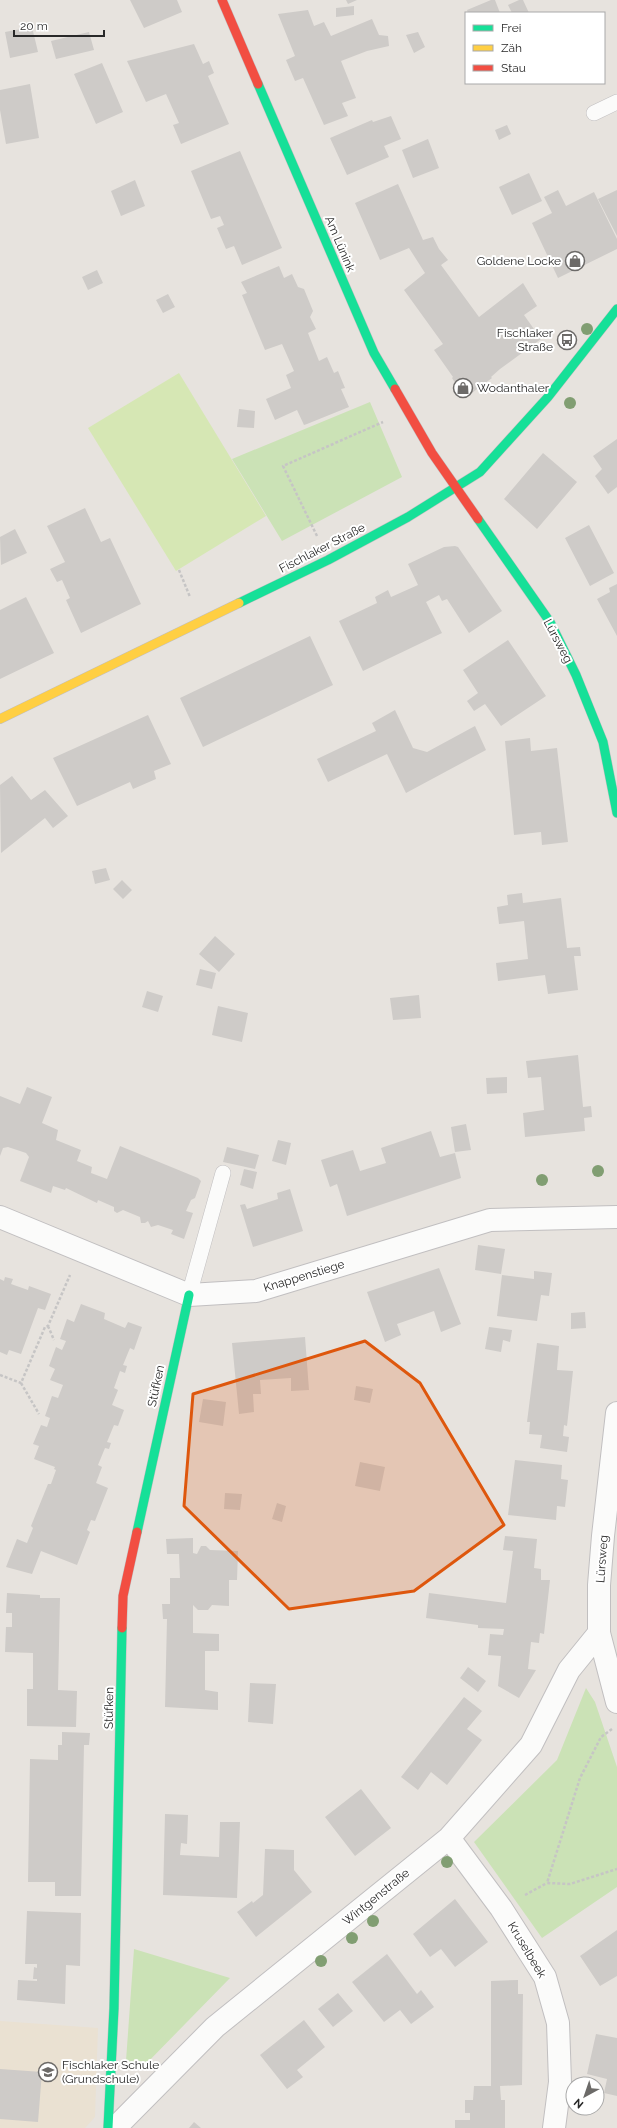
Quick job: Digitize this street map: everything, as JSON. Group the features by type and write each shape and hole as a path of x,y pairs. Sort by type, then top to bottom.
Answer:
{"street":[{"name":"Am Lünink","path":"222,0 374,353 432,453 457,487"},
{"name":"Fischlaker Straße","path":"0,719 328,560 408,517 480,472 548,397 617,309"},
{"name":"Lürsweg","path":"457,487 550,622 576,675 603,742 617,813"},
{"name":"Knappenstiege","path":"0,1217 189,1295 256,1291 490,1220 617,1217"},
{"name":"Stüfken","path":"108,2128 114,2008 123,1596 189,1295"},
{"name":"Lürsweg","path":"617,1413 599,1585 599,1633 617,1702"},
{"path":"599,1585 617,1571"},
{"name":"Wintgenstraße","path":"115,2128 215,2027 449,1838 531,1745 569,1670 599,1633"},
{"name":"Kruselbeek","path":"449,1838 501,1908 545,1977 558,2023 560,2082 554,2128"}],"lane":[{"path":"594,113 617,102"},
{"path":"189,1295 223,1173"}],"path":[{"path":"328,560 283,466 408,412"},
{"path":"20,1383 44,1327 48,1326 80,1250"},
{"path":"48,1326 54,1340"},
{"path":"0,1375 20,1383 39,1414"},
{"path":"547,1883 580,1778 600,1738 617,1725"},
{"path":"522,1897 547,1883 570,1884 617,1869"}],"highlighted area":[{"path":"365,1341 420,1383 504,1525 414,1591 289,1609 184,1506 193,1394"}],"shaded area":[{"name":"Fischlaker Schule (Grundschule)","path":"0,2021 98,2028 95,2117 85,2128 0,2128"}],"green space":[{"path":"179,373 266,516 176,571 88,428"},
{"path":"370,402 402,477 282,541 232,459"},
{"path":"586,1688 595,1702 617,1767 617,1887 542,1938 474,1842 557,1760"},
{"path":"134,1949 230,1978 143,2067 133,2068 126,2061"}],"building":[{"path":"130,0 177,0 182,12 144,28"},
{"path":"346,0 357,0 348,4"},
{"path":"491,0 495,0 500,12 468,12 467,10"},
{"path":"519,0 523,0 529,12 512,12 508,5"},
{"path":"354,6 354,15 336,17 336,8"},
{"path":"308,10 314,26 324,22 331,36 372,19 379,35 388,36 389,46 367,51 341,61 356,98 342,103 348,116 324,125 303,78 295,81 286,60 295,56 278,14"},
{"path":"32,27 38,52 10,58 5,32"},
{"path":"89,32 94,50 56,59 51,41"},
{"path":"418,32 425,47 414,53 406,35"},
{"path":"194,44 203,64 209,61 214,73 208,76 229,124 181,144 173,125 179,123 166,94 146,102 127,61"},
{"path":"102,63 123,112 96,124 74,74"},
{"path":"30,84 39,138 6,144 0,110 0,90"},
{"path":"391,116 401,139 384,146 389,157 347,175 330,138 372,120 373,122"},
{"path":"507,125 511,134 499,140 495,130"},
{"path":"428,139 439,168 413,178 402,150"},
{"path":"240,151 282,248 242,265 234,246 226,249 217,228 224,225 220,216 211,219 191,171"},
{"path":"529,173 542,201 512,215 499,187"},
{"path":"135,180 145,206 121,216 111,191"},
{"path":"398,184 423,240 433,237 439,249 448,260 441,265 479,317 523,283 537,306 524,315 541,339 500,369 491,377 492,378 465,398 452,378 453,377 434,350 443,344 404,290 425,273 409,248 380,260 355,203"},
{"path":"558,190 566,206 594,192 617,239 617,249 558,278 532,223 552,213 544,197"},
{"path":"617,190 617,236 598,199"},
{"path":"279,266 284,278 292,274 298,287 304,289 313,311 310,317 316,329 308,333 319,361 327,357 334,373 338,371 345,388 341,389 349,407 304,425 297,410 275,420 266,399 291,388 286,375 294,371 282,344 265,350 242,295 247,293 241,282"},
{"path":"97,270 103,283 88,290 82,277"},
{"path":"168,294 175,307 163,313 156,300"},
{"path":"239,409 255,411 254,428 237,427"},
{"path":"617,439 617,487 608,494 595,476 602,469 593,456"},
{"path":"543,453 577,482 537,529 504,499"},
{"path":"85,508 101,542 110,538 141,604 81,633 66,600 70,598 62,580 57,582 50,569 65,562 47,526"},
{"path":"589,525 614,573 590,586 565,538"},
{"path":"15,529 27,553 1,565 0,537"},
{"path":"444,547 458,547 502,611 469,633 447,599 442,601 439,595 426,602 442,633 363,671 339,621 377,603 375,597 388,590 391,597 418,585 408,564"},
{"path":"617,584 617,636 597,599 610,592 609,588"},
{"path":"26,597 54,653 0,679 0,610"},
{"path":"310,636 333,685 203,747 180,698"},
{"path":"508,640 546,696 501,726 485,704 474,711 467,701 478,693 463,670"},
{"path":"395,710 413,748 427,752 475,726 486,750 406,793 387,754 328,782 317,759 376,731 372,723"},
{"path":"148,715 171,764 154,771 156,779 133,789 130,782 77,806 53,758"},
{"path":"530,738 531,751 557,748 568,842 542,845 541,832 514,835 505,741"},
{"path":"12,776 31,800 45,790 68,816 53,828 45,818 1,853 0,785"},
{"path":"106,868 110,880 95,884 92,871"},
{"path":"122,880 132,890 123,899 113,889"},
{"path":"522,893 523,903 561,898 567,948 580,947 581,956 574,956 578,990 548,994 545,975 498,981 496,963 528,959 524,921 499,924 497,907 508,905 507,895"},
{"path":"215,936 235,954 219,972 199,954"},
{"path":"200,969 216,973 212,989 196,985"},
{"path":"147,991 163,996 158,1012 142,1007"},
{"path":"419,995 421,1018 393,1020 390,998"},
{"path":"218,1006 248,1013 242,1042 212,1035"},
{"path":"578,1055 583,1107 591,1106 592,1117 584,1118 585,1131 525,1137 523,1113 544,1110 541,1077 528,1078 526,1061"},
{"path":"507,1077 507,1093 487,1094 486,1078"},
{"path":"27,1087 52,1097 42,1123 58,1130 56,1140 81,1150 77,1161 92,1167 91,1173 107,1179 120,1146 198,1178 201,1181 195,1198 191,1200 186,1211 193,1213 184,1239 171,1234 173,1230 158,1225 151,1227 148,1221 141,1223 140,1217 123,1210 117,1213 114,1211 114,1207 98,1200 97,1203 66,1188 65,1190 53,1186 51,1193 20,1181 29,1157 26,1153 8,1147 3,1148 0,1156 0,1096 20,1104"},
{"path":"466,1124 471,1150 455,1152 451,1127"},
{"path":"431,1131 440,1157 455,1153 461,1178 347,1216 337,1184 330,1187 321,1160 353,1150 360,1171 386,1163 381,1148"},
{"path":"278,1140 291,1143 286,1165 272,1161"},
{"path":"227,1147 259,1155 255,1169 223,1162"},
{"path":"244,1169 257,1172 253,1189 240,1185"},
{"path":"290,1189 303,1231 253,1247 240,1205 245,1204 247,1209 278,1199 277,1193"},
{"path":"478,1245 505,1249 501,1274 475,1270"},
{"path":"439,1268 461,1324 441,1332 434,1311 397,1324 401,1335 385,1342 367,1292"},
{"path":"534,1271 552,1273 549,1296 541,1295 537,1321 497,1316 502,1275 534,1279"},
{"path":"5,1277 13,1279 11,1284 28,1290 29,1286 51,1294 45,1310 38,1308 21,1354 9,1350 7,1355 0,1352 0,1279 4,1281"},
{"path":"81,1304 105,1313 104,1319 125,1328 128,1322 142,1327 134,1350 130,1348 123,1365 127,1366 125,1373 120,1371 114,1388 118,1390 112,1405 124,1410 118,1426 114,1425 107,1442 111,1443 109,1449 105,1448 98,1465 102,1467 96,1483 108,1488 95,1521 91,1520 87,1530 90,1532 77,1565 41,1551 32,1574 6,1567 17,1539 27,1543 33,1528 31,1526 48,1484 51,1484 56,1470 54,1469 55,1467 34,1459 39,1446 33,1444 41,1425 47,1427 50,1418 45,1416 52,1396 58,1398 63,1385 50,1380 55,1369 49,1366 56,1347 62,1350 66,1341 60,1339 67,1319 74,1322"},
{"path":"585,1312 586,1328 571,1329 571,1313"},
{"path":"489,1327 512,1330 510,1342 503,1340 501,1352 485,1349"},
{"path":"305,1337 309,1390 291,1391 291,1378 260,1380 261,1394 253,1394 254,1412 239,1414 232,1343"},
{"path":"537,1343 559,1346 557,1370 573,1371 567,1426 564,1425 563,1436 569,1437 567,1452 540,1448 542,1435 529,1434 530,1422 527,1422"},
{"path":"356,1386 373,1389 370,1403 354,1400"},
{"path":"203,1399 226,1402 223,1426 199,1422"},
{"path":"515,1460 562,1465 561,1479 568,1480 565,1507 557,1506 556,1520 508,1515"},
{"path":"360,1462 385,1467 380,1491 355,1486"},
{"path":"225,1493 242,1494 240,1510 224,1509"},
{"path":"277,1503 286,1506 282,1522 272,1519"},
{"path":"505,1536 537,1539 534,1568 541,1569 541,1580 550,1580 544,1634 540,1633 539,1643 531,1642 528,1669 536,1670 519,1698 498,1686 501,1656 488,1655 490,1634 503,1635 504,1629 478,1628 478,1625 426,1618 429,1593 506,1603 513,1551 503,1550"},
{"path":"193,1538 193,1553 197,1554 201,1546 206,1546 210,1550 238,1551 237,1580 229,1580 229,1606 212,1605 208,1610 198,1610 193,1605 193,1633 219,1634 219,1651 205,1651 205,1690 218,1692 218,1710 165,1707 167,1619 163,1619 162,1604 170,1604 170,1578 180,1578 179,1554 167,1554 166,1539"},
{"path":"7,1593 40,1595 40,1598 60,1598 58,1690 77,1691 76,1727 27,1726 27,1689 33,1689 33,1653 5,1652 6,1627 12,1627 12,1613 6,1613"},
{"path":"468,1667 486,1681 478,1692 460,1678"},
{"path":"250,1683 276,1684 273,1724 248,1722"},
{"path":"464,1697 482,1711 467,1729 482,1740 447,1785 431,1772 418,1790 401,1777"},
{"path":"62,1732 90,1733 89,1745 84,1745 81,1896 55,1896 55,1882 28,1882 30,1759 58,1760 58,1745 62,1745"},
{"path":"361,1789 391,1828 355,1856 325,1817"},
{"path":"165,1814 188,1815 187,1844 181,1843 180,1855 219,1857 220,1822 240,1822 237,1898 163,1895"},
{"path":"265,1849 294,1850 294,1870 312,1892 256,1937 237,1912 252,1901 253,1903 263,1895"},
{"path":"455,1899 488,1942 455,1967 441,1949 430,1957 413,1934"},
{"path":"27,1911 81,1913 80,1966 66,1965 65,2004 17,2000 18,1980 37,1981 37,1979 33,1979 34,1967 37,1968 37,1964 25,1964"},
{"path":"617,1930 617,1976 600,1986 580,1956"},
{"path":"387,1954 417,1994 421,1990 434,2007 411,2024 400,2010 384,2022 352,1982"},
{"path":"518,1980 518,1994 523,1994 522,2085 500,2086 501,2100 505,2100 505,2128 455,2128 455,2120 470,2120 470,2113 465,2113 465,2100 473,2100 474,2086 491,2086 491,1981"},
{"path":"338,1993 353,2011 333,2027 318,2009"},
{"path":"304,2020 325,2047 297,2070 303,2077 287,2089 260,2055"},
{"path":"596,2034 617,2038 617,2096 605,2093 607,2079 605,2078 605,2076 587,2074"},
{"path":"0,2069 42,2072 38,2122 0,2119"},
{"path":"194,2122 201,2128 189,2128"}],"traffic: fast":[{"path":"258,84 374,353 395,389"},
{"path":"239,603 328,560 408,517 480,472 548,397 617,309"},
{"path":"478,519 550,622 576,675 603,742 617,813"},
{"path":"137,1532 189,1295"},
{"path":"108,2128 114,2008 122,1628"}],"traffic: slow":[{"path":"0,719 239,603"}],"traffic: jam":[{"path":"222,0 258,84"},
{"path":"395,389 432,453 478,519"},
{"path":"122,1628 123,1596 137,1532"}],"place":[{"name":"Goldene Locke","path":"575,261"},
{"name":"Fischlaker Straße","path":"567,340"},
{"name":"Wodanthaler","path":"463,388"},
{"name":"Fischlaker Schule (Grundschule)","path":"48,2072"}]}
